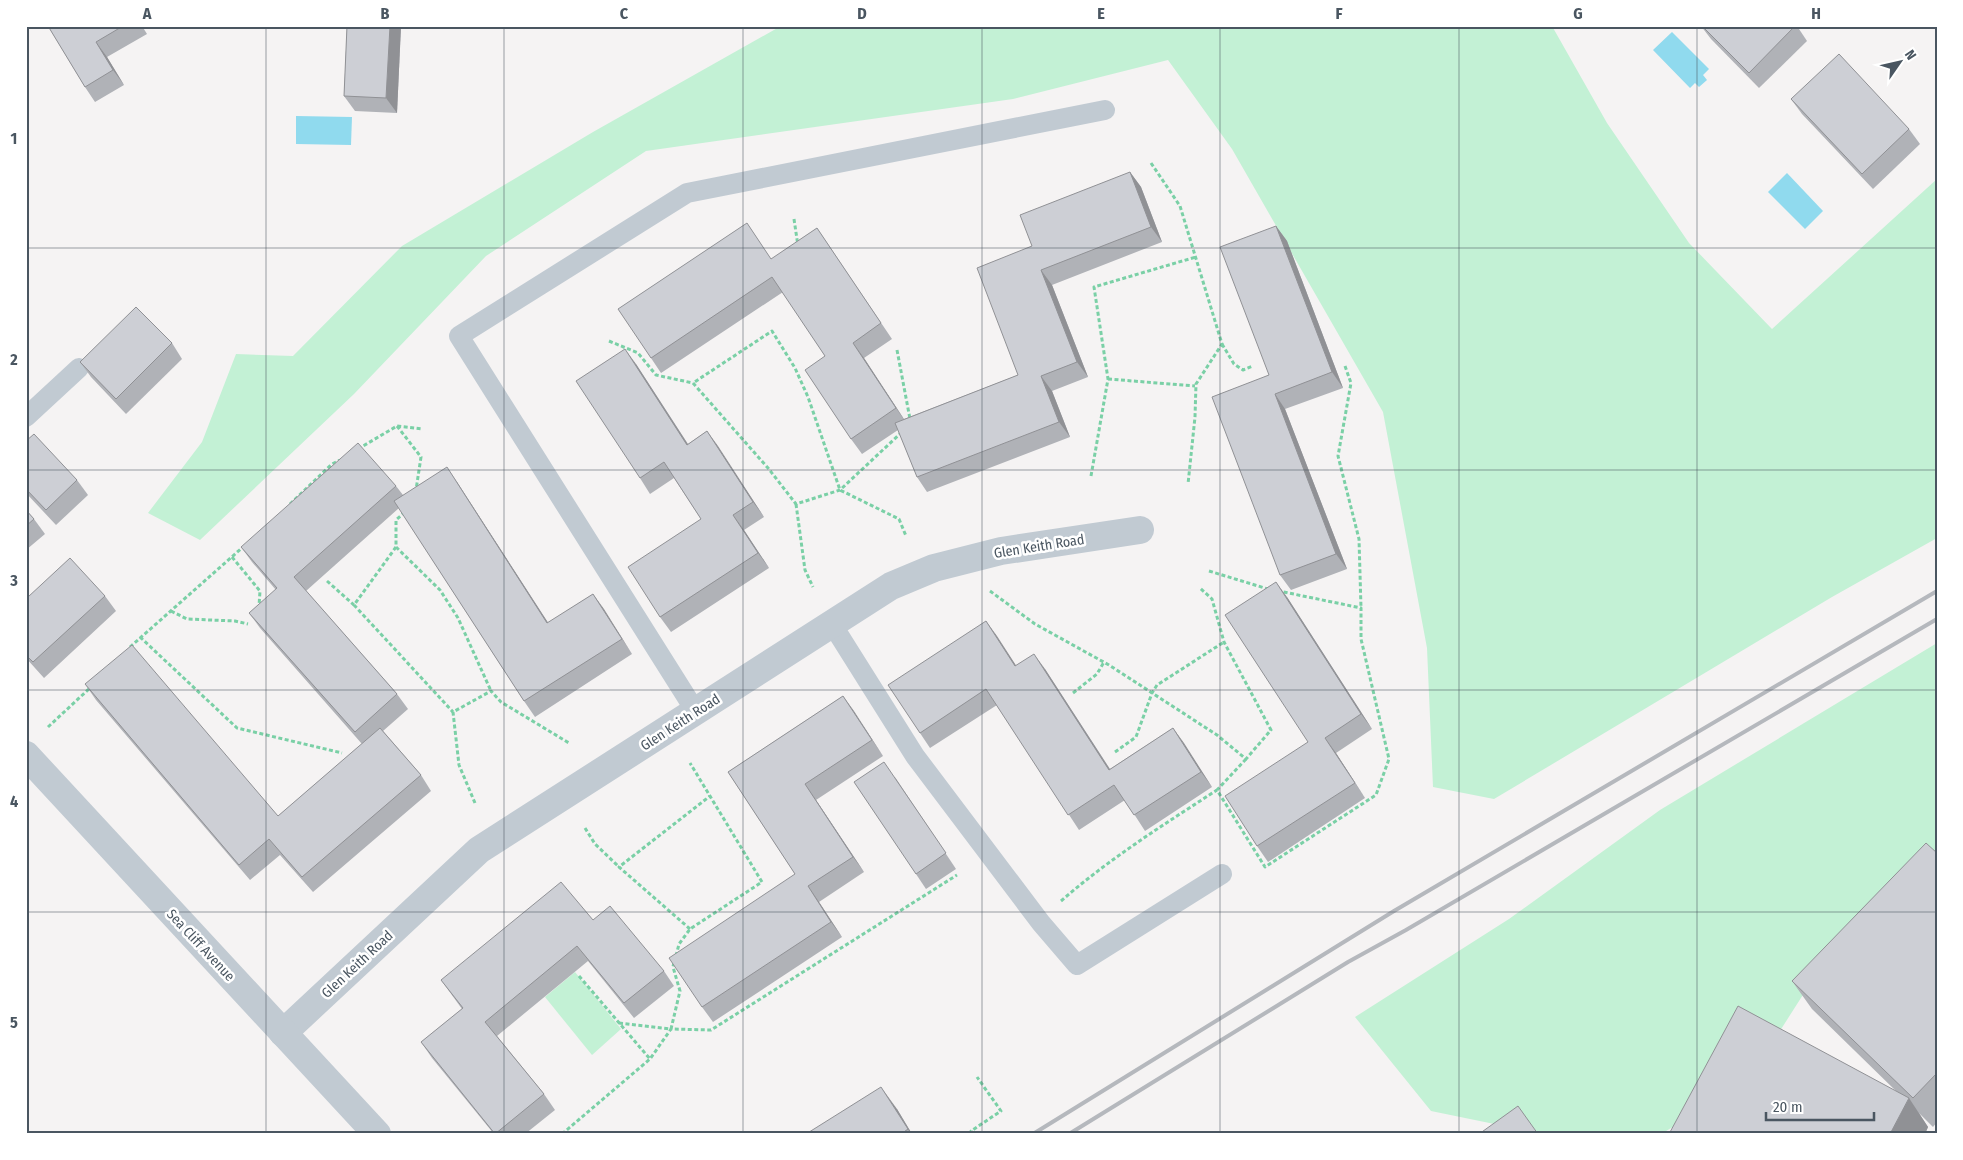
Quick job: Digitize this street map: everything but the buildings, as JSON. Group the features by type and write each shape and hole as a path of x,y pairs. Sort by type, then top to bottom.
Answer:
{"street":[{"name":"Glen Keith Road","path":"283,1032 479,850 892,586 934,568 1001,551 1140,530"},
{"name":"Sea Cliff Avenue","path":"26,755 377,1134"}],"lane":[{"path":"696,712 459,336 686,193 1105,110"},
{"path":"26,418 79,368"},
{"path":"832,624 916,756 1041,923 1077,966 1222,874"}],"path":[{"path":"1151,163 1180,206 1222,344 1234,364 1243,370 1254,366"},
{"path":"794,219 798,246"},
{"path":"1091,476 1108,379 1094,287 1196,257"},
{"path":"693,383 772,331 795,368 808,397 840,490 899,519 906,536"},
{"path":"608,341 638,353 656,375 693,383 768,468 796,504 805,570 813,587"},
{"path":"1188,484 1195,417 1195,386 1222,344"},
{"path":"897,350 910,422"},
{"path":"1217,790 1265,867 1376,795 1389,759 1361,639 1359,539 1338,456 1351,383 1345,366"},
{"path":"1108,379 1195,386"},
{"path":"357,450 397,426 423,429"},
{"path":"397,426 421,457 416,494"},
{"path":"796,504 840,490 892,443 904,429"},
{"path":"289,504 332,464 340,460"},
{"path":"354,605 396,548 396,520 408,509"},
{"path":"128,648 246,544"},
{"path":"396,548 440,590 454,611 491,691 501,702 569,743"},
{"path":"232,557 260,591 259,607"},
{"path":"1209,572 1265,588 1361,608"},
{"path":"327,581 354,605 453,712 459,765 475,803"},
{"path":"1061,901 1085,880 1133,844 1217,790 1271,730 1224,642 1212,599 1200,588"},
{"path":"990,591 1035,624 1104,662 1217,735 1246,759"},
{"path":"171,611 187,619 235,621 248,624"},
{"path":"140,637 237,728 342,753"},
{"path":"1115,752 1136,737 1152,693 1158,685 1224,642"},
{"path":"1073,693 1098,674 1104,662"},
{"path":"48,727 98,681"},
{"path":"453,712 491,691"},
{"path":"562,1134 650,1059 670,1030 680,991 672,967 679,944 690,929 762,882 690,763"},
{"path":"619,868 710,796"},
{"path":"585,828 595,844 619,868 690,929"},
{"path":"619,1023 670,1030 712,1030 957,874"},
{"path":"579,976 650,1059"},
{"path":"973,1134 971,1131 1001,1111 977,1077"}],"green space":[{"path":"781,26 1552,26 1607,123 1689,243 1772,329 1937,179 1937,538 1832,597 1494,799 1433,787 1427,648 1383,412 1232,149 1168,60 1013,99 646,151 486,256 354,394 200,540 148,513 202,442 236,354 293,356 402,246 593,132"},
{"path":"1937,643 1937,866 1815,976 1746,1084 1661,1134 1543,1134 1431,1111 1355,1017 1509,919 1660,810"},
{"path":"575,972 621,1029 592,1055 545,997"}],"water":[{"path":"1672,32 1709,69 1703,75 1707,80 1699,87 1695,83 1690,88 1653,50"},
{"path":"296,116 352,117 351,145 296,144"},
{"path":"1787,173 1823,211 1805,229 1768,192"}],"railway":[{"path":"1033,1134 1394,911 1937,591"},
{"path":"1069,1134 1348,962 1406,930 1937,619"}]}
